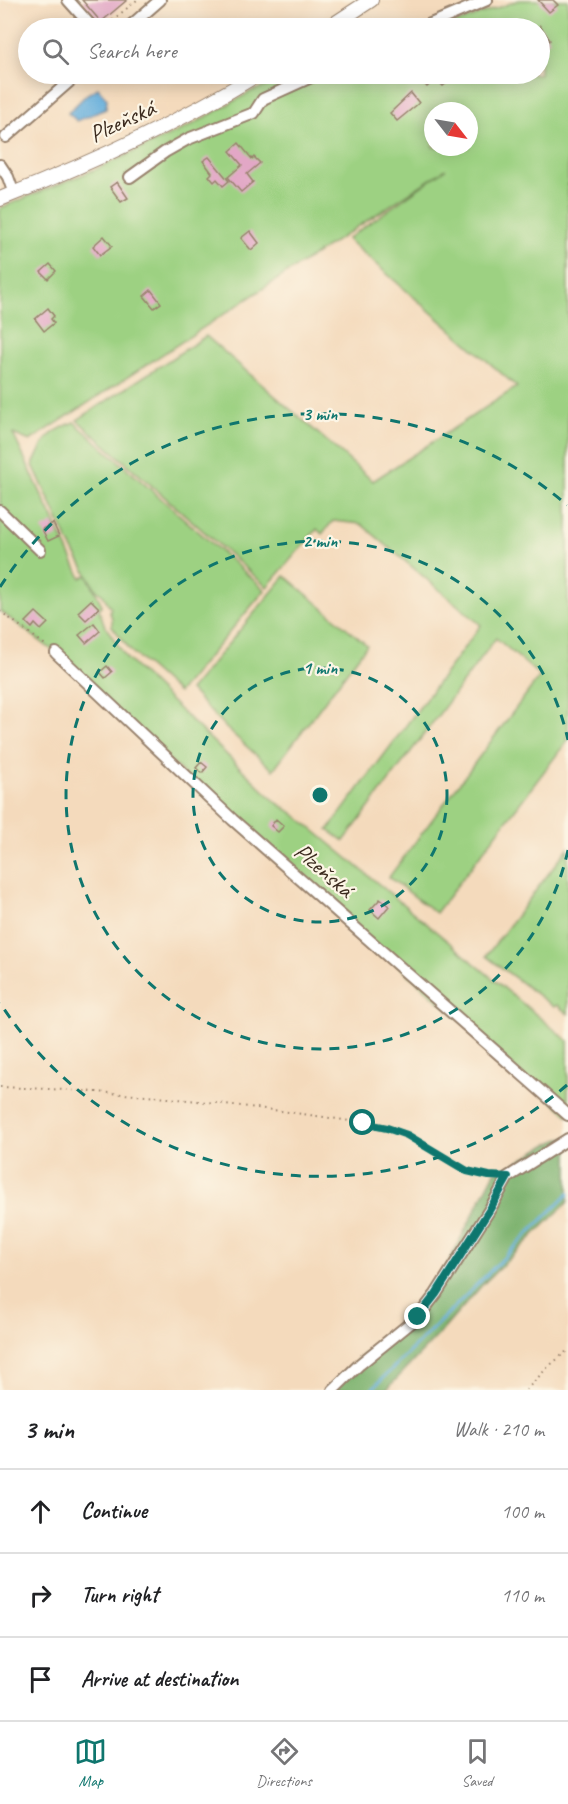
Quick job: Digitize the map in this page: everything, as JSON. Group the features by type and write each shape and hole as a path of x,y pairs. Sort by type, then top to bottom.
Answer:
{"main road":[{"path":"343,18 371,0"},
{"name":"Plzeňská","path":"0,199 118,148 181,118 242,84"}],"street":[{"path":"68,0 84,18"},
{"path":"139,18 160,0"},
{"path":"440,18 470,2 487,0"},
{"path":"6,137 67,84"},
{"name":"Plzeňská","path":"130,177 188,139 254,113 263,99 295,84"},
{"path":"0,165 8,177 14,194"},
{"path":"0,511 40,550"},
{"name":"Plzeňská","path":"56,653 233,820 568,1115"},
{"path":"333,1390 360,1364 418,1317 436,1294 508,1177 568,1139"}],"path":[{"path":"115,18 136,0"},
{"path":"0,611 56,653"},
{"path":"0,1087 65,1089 185,1099 363,1123 407,1135 467,1171 508,1177"},
{"path":"526,1390 568,1350"}],"green space":[{"path":"519,0 568,0 568,740 436,913 389,877 540,676 496,638 344,841 328,830 481,625 361,524 333,521 322,534 317,529 267,587 77,420 206,336 373,481 517,387 347,239 446,169 30,441 13,434 81,578 87,575 102,605 99,609 104,624 127,659 277,803 293,813 568,1041 568,1115 233,820 56,653 0,611 0,208 101,167 190,126 252,91 274,84 550,84 550,18 470,18"},
{"path":"74,422 265,590 178,693 131,651 112,626 109,611 111,608 103,595 97,591 69,543 33,465 48,438 57,430"},
{"path":"285,576 367,645 273,770 226,728 190,690"},
{"path":"568,848 568,1014 557,1005 554,1007 486,956"},
{"path":"568,1137 568,1202 483,1284 386,1390 328,1390 359,1358 406,1322 425,1303 495,1172 505,1169 548,1144"}],"water":[{"path":"98,88 107,99 106,109 77,121 68,113 87,94"}],"building":[{"path":"82,0 127,0 106,18 98,18"},
{"path":"538,0 553,0 558,5 549,12"},
{"path":"411,93 419,103 397,121 390,113"},
{"path":"239,143 252,159 254,157 260,163 247,174 253,182 241,192 228,177 242,165 230,151"},
{"path":"209,157 229,181 223,186 217,179 214,182 209,176 212,173 203,161"},
{"path":"117,182 128,198 121,202 110,187"},
{"path":"250,231 259,243 251,250 241,238"},
{"path":"104,236 112,246 100,255 93,246"},
{"path":"50,264 56,271 48,279 41,272"},
{"path":"151,290 161,303 154,308 144,296"},
{"path":"48,308 54,316 51,319 54,323 44,331 35,319"},
{"path":"53,523 59,536 48,541 42,529"},
{"path":"91,600 99,608 86,620 78,612"},
{"path":"36,612 48,623 41,630 35,624 32,628 26,622"},
{"path":"94,623 100,631 86,643 79,635"},
{"path":"107,666 112,672 105,678 100,672"},
{"path":"201,762 207,767 202,773 196,768"},
{"path":"276,819 284,826 278,832 271,826"},
{"path":"380,899 389,906 379,918 370,910"}],"waterway":[{"path":"371,1390 568,1194"}],"route":[{"path":"363,1123 407,1135 467,1171 508,1177 436,1294 418,1317"}]}
